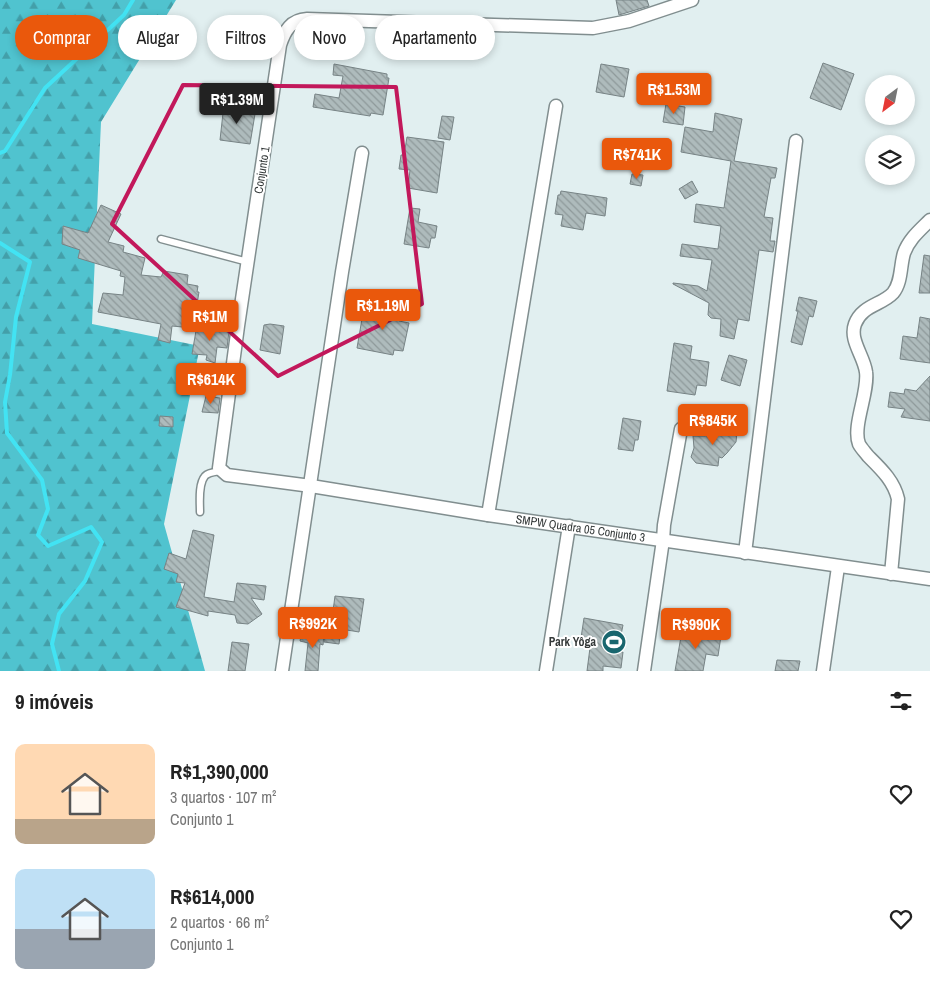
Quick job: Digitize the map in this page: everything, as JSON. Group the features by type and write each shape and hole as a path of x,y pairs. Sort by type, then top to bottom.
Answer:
{"street":[{"name":"Conjunto 1","path":"226,473 219,460 280,45 285,32 294,22 307,19 593,28 624,22 692,0"},
{"path":"488,515 556,106"},
{"path":"746,553 796,141"},
{"path":"282,671 342,272 362,153"},
{"path":"891,574 898,499 896,490 887,476 859,444 857,434 866,372 853,332 860,316 894,293 898,284 902,260 909,242 930,220"},
{"path":"644,671 664,525 681,429"},
{"name":"SMPW Quadra 05 Conjunto 3","path":"226,473 488,515 930,579"},
{"path":"546,671 569,526"},
{"path":"823,671 838,567"}],"lane":[{"path":"161,238 248,262"},
{"path":"200,512 201,489 204,478 209,474 226,473"}],"highlighted area":[{"path":"183,85 396,87 422,304 278,376 112,224"}],"green space":[{"path":"0,0 176,0 167,15 118,15 118,60 139,60 101,122 92,324 200,346 164,524 205,671 0,671"}],"building":[{"path":"616,0 647,0 649,6 619,15"},
{"path":"823,63 854,74 841,110 810,98"},
{"path":"334,64 387,74 387,78 389,78 383,115 371,113 370,116 313,107 315,94 339,98 343,76 333,75"},
{"path":"601,64 629,69 624,97 596,92"},
{"path":"224,104 236,106 236,111 255,114 250,144 220,140"},
{"path":"666,104 685,107 683,125 663,122"},
{"path":"715,113 742,119 734,161 777,168 775,178 771,178 764,217 773,218 770,241 775,241 773,252 759,250 749,321 738,319 734,339 720,336 721,319 711,318 708,315 709,303 673,284 698,286 707,291 712,260 680,256 682,244 718,249 721,226 694,222 696,204 724,208 731,161 681,152 685,127 713,132"},
{"path":"442,116 454,117 450,140 438,138"},
{"path":"407,137 444,142 437,193 408,188 410,170 399,169"},
{"path":"632,174 643,175 641,186 630,184"},
{"path":"692,181 698,192 685,199 679,189"},
{"path":"561,191 607,198 605,216 586,213 583,230 561,226 563,215 555,214 558,195 560,195"},
{"path":"101,205 121,214 108,242 124,246 123,252 145,258 141,275 161,277 164,271 188,275 187,284 198,286 197,292 199,292 193,328 172,326 170,343 158,340 161,324 98,312 103,293 123,295 125,277 120,276 121,271 78,258 80,250 62,244 63,226 88,233"},
{"path":"410,208 420,209 418,222 437,226 435,238 431,238 429,248 404,244"},
{"path":"924,255 930,256 930,293 919,293"},
{"path":"799,297 817,301 813,317 809,316 802,345 791,342"},
{"path":"380,302 402,307 399,321 409,323 403,351 394,350 393,355 357,348 363,313 378,316"},
{"path":"920,317 930,319 930,363 900,359 903,336 917,338"},
{"path":"197,325 229,331 227,348 217,347 215,363 206,360 207,355 192,354"},
{"path":"264,325 284,326 280,354 260,350"},
{"path":"674,343 692,346 690,359 709,362 706,386 697,385 695,395 667,391"},
{"path":"729,355 747,360 740,386 721,380"},
{"path":"930,376 930,421 901,417 905,409 888,407 890,392 904,394 905,389 916,391"},
{"path":"206,396 220,398 218,413 202,412"},
{"path":"160,416 173,417 173,427 159,426"},
{"path":"623,418 641,421 638,440 635,440 633,451 618,449"},
{"path":"706,428 737,432 736,442 722,458 719,457 718,466 696,463 691,457 694,448 693,436 705,436"},
{"path":"193,530 214,535 204,597 234,602 237,583 266,586 264,600 251,598 262,614 248,624 237,623 235,615 208,611 208,616 176,607 185,583 176,582 178,574 164,569 169,553 186,559"},
{"path":"335,596 364,599 359,632 341,629 339,644 324,642 329,611 333,611"},
{"path":"584,618 623,625 620,640 623,640 621,668 603,666 603,671 587,671 591,640 581,638"},
{"path":"683,625 694,627 692,632 721,636 718,656 706,654 703,671 675,671"},
{"path":"302,631 324,634 323,645 320,644 318,671 305,671 308,643 300,641"},
{"path":"232,642 249,644 245,671 228,671"},
{"path":"777,660 800,661 798,671 775,671"}],"waterway":[{"path":"0,153 5,151 45,88 124,15 133,0"},
{"path":"0,243 30,262 16,317 5,402 7,433 42,480 48,509 38,535 48,546 91,527 102,542 85,581 59,614 52,644 59,671"}],"place":[{"name":"Park Yôga","path":"614,642"}]}
